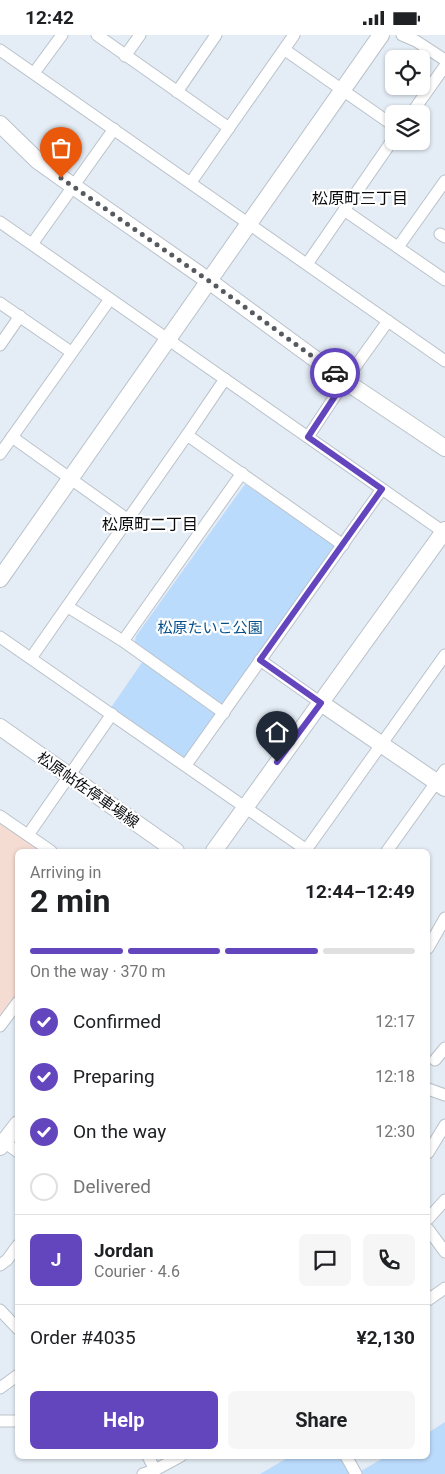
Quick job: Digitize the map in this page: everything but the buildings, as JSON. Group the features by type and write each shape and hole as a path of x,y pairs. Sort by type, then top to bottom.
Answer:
{"street":[{"path":"34,73 62,35"},
{"path":"97,35 229,128"},
{"path":"125,56 140,35"},
{"path":"176,92 216,35"},
{"path":"191,182 286,50 294,35"},
{"path":"0,579 381,35"},
{"path":"402,35 416,41 445,60"},
{"path":"0,50 445,361"},
{"path":"286,50 385,120"},
{"path":"417,105 445,66"},
{"path":"0,124 38,161 73,187 209,281 345,381 445,448"},
{"path":"32,244 114,129"},
{"path":"307,264 386,150"},
{"path":"398,247 445,181"},
{"path":"344,210 445,280"},
{"path":"0,222 445,532 215,849"},
{"path":"0,454 110,299"},
{"path":"0,303 72,352"},
{"path":"0,345 20,317"},
{"path":"308,437 388,321"},
{"path":"31,658 225,379"},
{"path":"187,435 343,545"},
{"path":"12,437 128,519"},
{"path":"123,641 242,473"},
{"path":"186,765 382,489"},
{"path":"68,607 123,641 224,713"},
{"path":"0,637 304,849"},
{"path":"308,849 445,655"},
{"path":"260,660 382,744 442,780 389,849"},
{"path":"28,835 112,714"},
{"name":"松原帖佐停車場線","path":"0,727 173,849"},
{"path":"0,816 47,849"},
{"path":"430,940 445,918"},
{"path":"0,1026 13,1017"},
{"path":"430,1090 445,1095"},
{"path":"430,1150 445,1125"},
{"path":"15,1128 2,1145 15,1151"},
{"path":"430,1217 445,1200"},
{"path":"430,1232 445,1252"},
{"path":"0,1265 15,1249"},
{"path":"430,1299 445,1289"},
{"path":"0,1310 15,1321"},
{"path":"0,1388 15,1377"},
{"path":"0,1421 15,1421"},
{"path":"150,1459 155,1470"},
{"path":"142,1474 155,1470 175,1459"},
{"path":"348,1459 356,1474"}],"shaded area":[{"path":"0,823 38,849 15,849 15,997 0,1018"}],"green space":[{"name":"松原たいこ公園","path":"245,484 336,546 226,701 219,705 134,645 136,636"},
{"path":"143,661 217,712 184,760 110,709"},
{"path":"445,1422 445,1474 362,1474 361,1471 382,1459 430,1459 430,1432"},
{"path":"286,1459 342,1459 350,1474 260,1474"}],"way so far":[{"path":"61,178 209,281 335,373"}],"district":[{"name":"松原町三丁目","path":"360,198"},
{"name":"松原町二丁目","path":"150,524"}],"route":[{"path":"277,762 321,703 260,660 382,489 308,437 345,381 335,373"}]}
